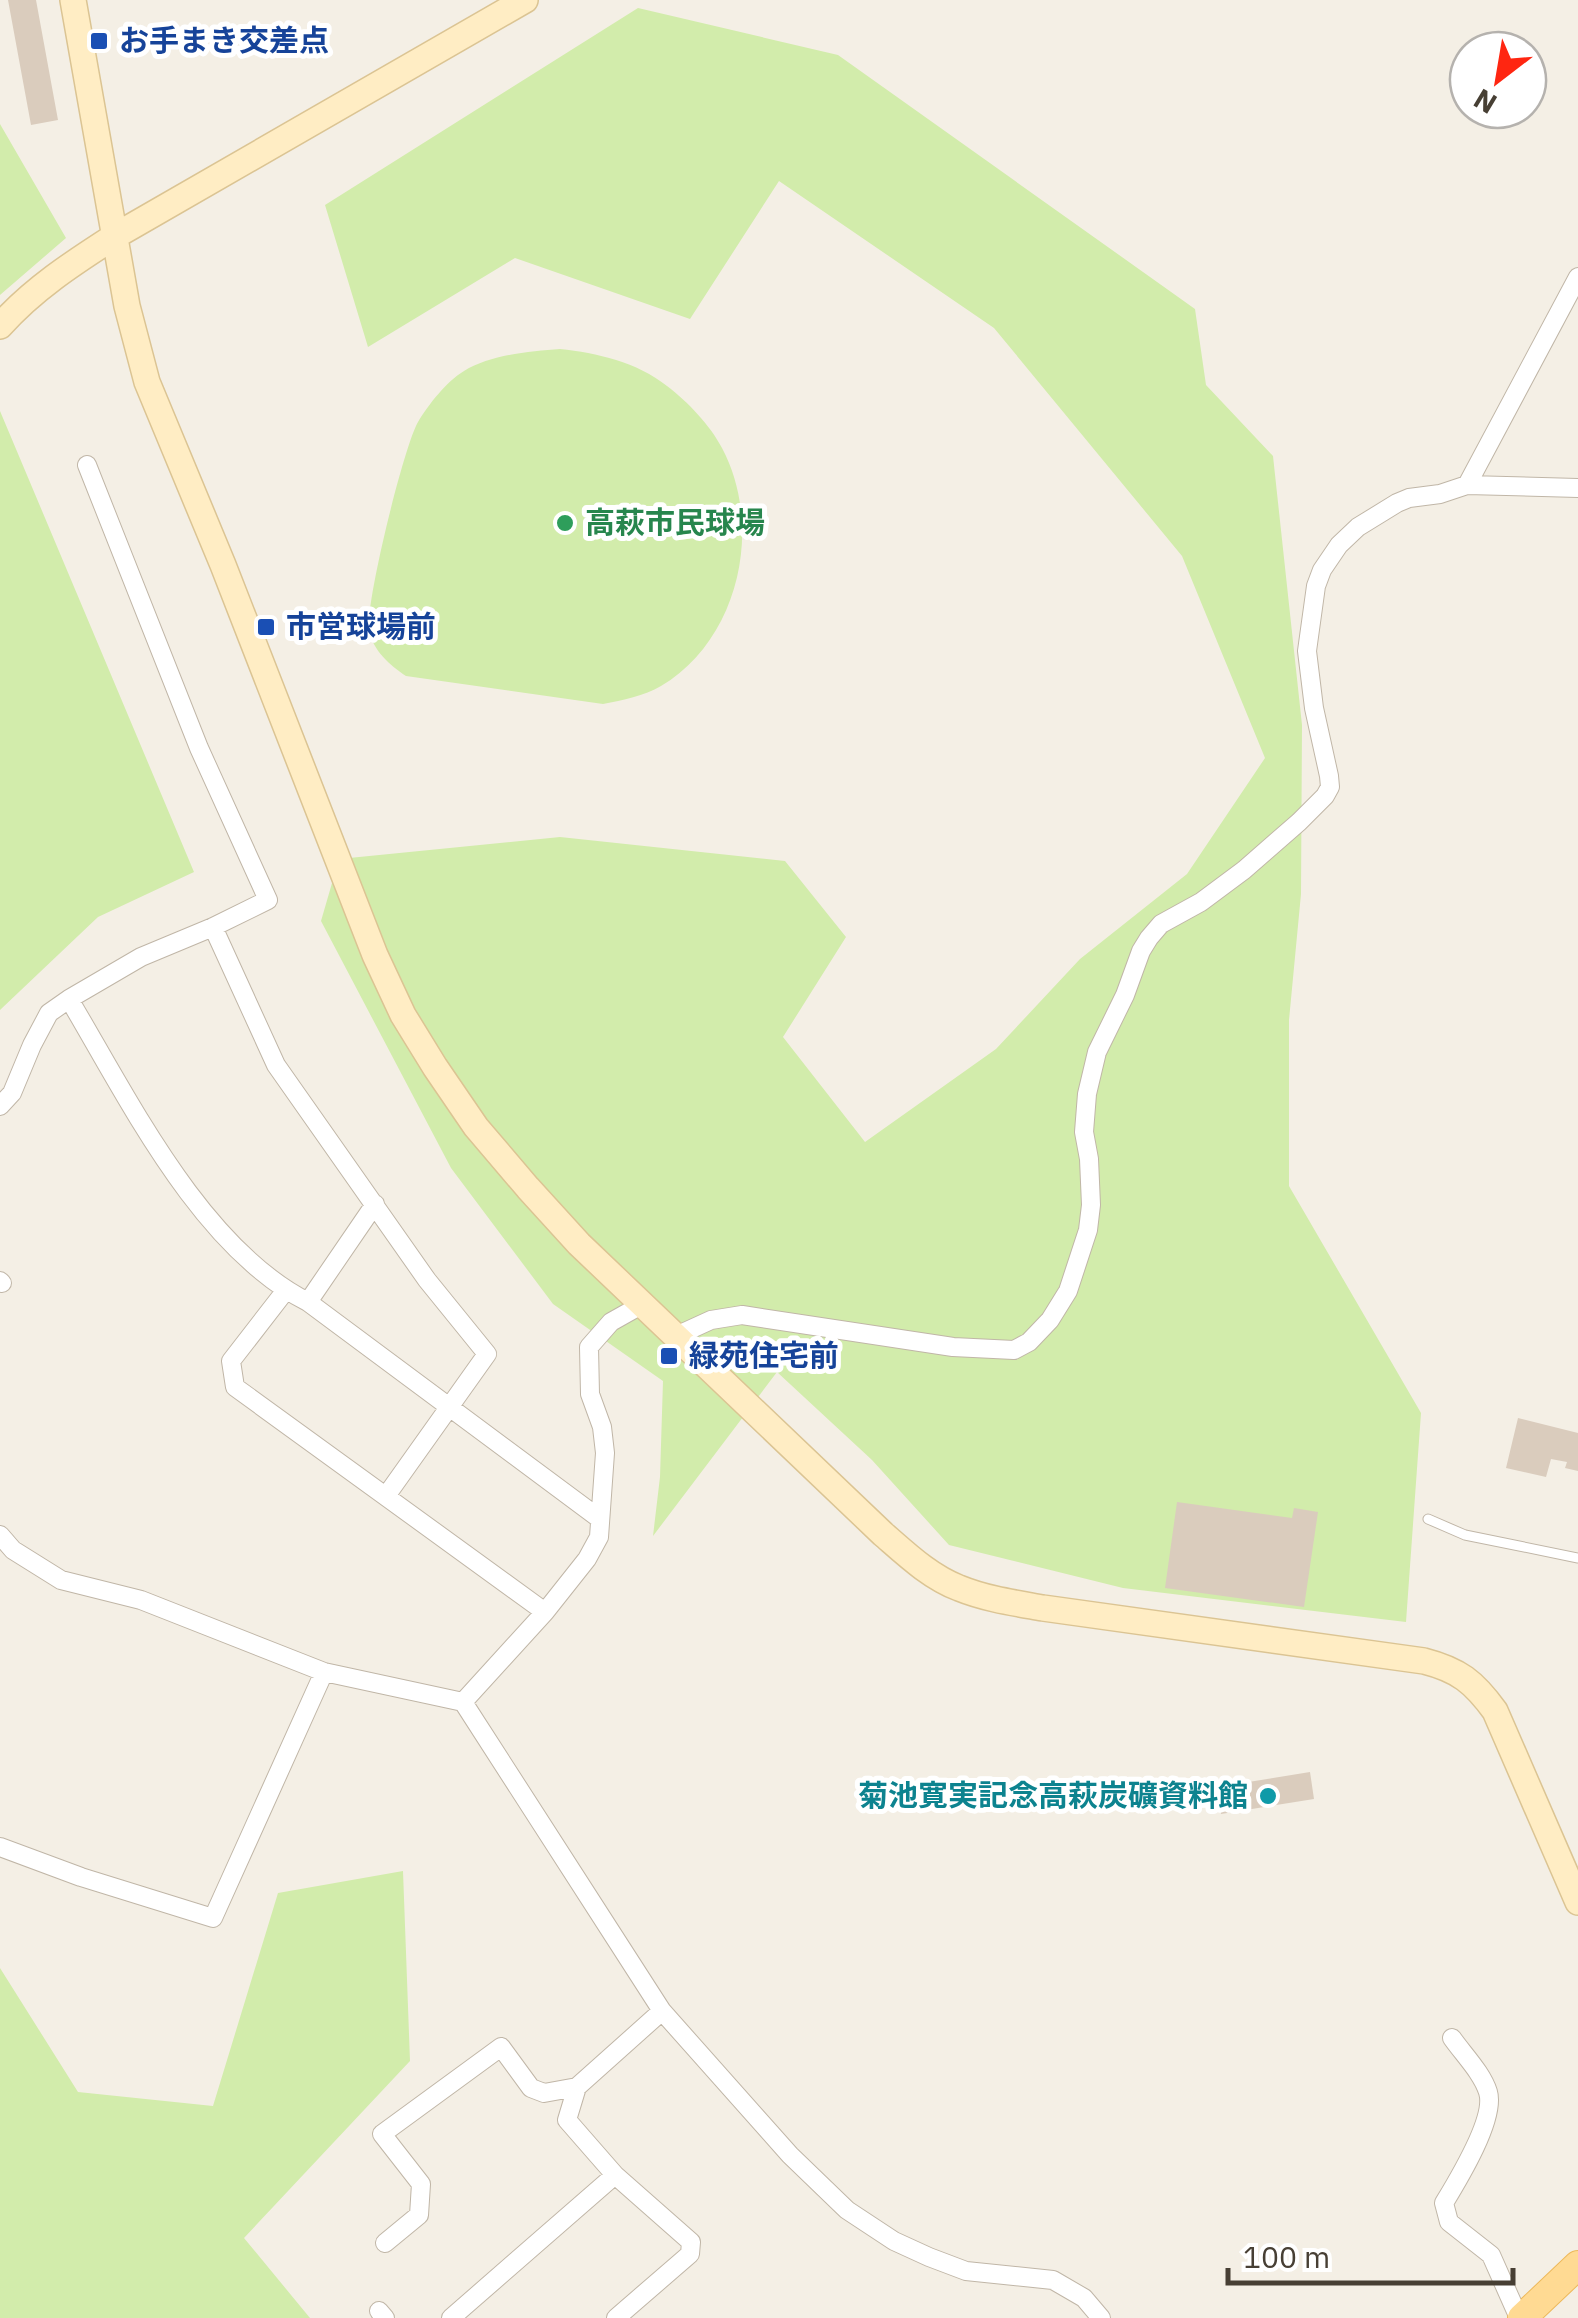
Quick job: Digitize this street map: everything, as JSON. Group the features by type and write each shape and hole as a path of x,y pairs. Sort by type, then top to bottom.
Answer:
{"main road":[{"path":"1520,2318 1578,2265"}],"street":[{"path":"73,0 127,306 147,382 223,565 374,955 403,1015 476,1127 579,1244 883,1534 918,1564 956,1587 996,1600 1043,1608 1424,1661 1465,1677 1495,1712 1578,1902"},
{"path":"0,326 58,272 114,236 525,0"},
{"path":"1467,485 1578,277"},
{"path":"0,1106 12,1093 50,1013 140,957 268,900 199,748 88,465"},
{"path":"676,1336 711,1320 742,1314 953,1346 1014,1350 1030,1342 1068,1291 1088,1230 1092,1205 1084,1132 1088,1094 1097,1052 1142,950 1162,924 1201,902 1244,870 1299,822 1330,787 1307,651 1322,570 1339,545 1396,502 1467,485 1578,488"},
{"path":"213,927 276,1064 426,1280 487,1354 386,1496"},
{"path":"69,999 161,1154 249,1262 451,1406 600,1519"},
{"path":"308,1302 375,1204"},
{"path":"286,1290 231,1361 235,1386 545,1612"},
{"path":"463,1702 545,1612 587,1559 598,1537 605,1453 602,1427 590,1394 589,1347 611,1322 643,1304"},
{"path":"0,1536 13,1550 62,1580 141,1600 324,1672 463,1702 662,2011 790,2154 847,2210 894,2241 966,2271 1053,2280 1084,2298 1101,2318"},
{"path":"0,1847 213,1918 324,1672"},
{"path":"385,2243 419,2214 421,2184 382,2134 500,2047 531,2088 544,2094 577,2087 662,2011"},
{"path":"1452,2038 1485,2083 1490,2098 1488,2118 1444,2203 1449,2222 1491,2254 1520,2318"},
{"path":"577,2087 567,2120 615,2175 692,2242 690,2254 616,2318"},
{"path":"451,2318 615,2175"}],"lane":[{"path":"1428,1519 1464,1535 1578,1558"}],"green space":[{"path":"638,8 838,55 1195,309 1206,385 1273,456 1302,725 1301,894 1289,1020 1289,1186 1421,1413 1406,1622 1123,1588 949,1545 872,1460 777,1372 653,1536 660,1477 663,1381 553,1304 451,1168 321,921 339,859 560,837 785,861 846,937 783,1037 865,1142 996,1049 1080,959 1187,874 1265,758 1182,556 994,328 779,181 690,319 515,258 368,347 325,205"},
{"path":"0,124 66,238 0,295"},
{"name":"高萩市民球場","path":"560,349 616,360 643,371 675,392 717,439 735,479 741,512 742,546 726,611 709,641 688,666 661,686 603,704 406,676 378,651 369,630 369,615 387,525 418,422 444,387 474,366 510,355"},
{"path":"0,411 194,872 98,917 0,1010"},
{"path":"403,1871 410,2061 244,2238 310,2318 0,2318 0,1968 78,2092 213,2106 278,1893"}],"building":[{"path":"8,0 36,0 58,120 31,125"},
{"path":"1518,1418 1578,1433 1578,1471 1565,1468 1567,1462 1551,1459 1546,1477 1506,1468"},
{"path":"1177,1502 1292,1518 1294,1508 1318,1512 1304,1607 1165,1588"},
{"path":"1310,1772 1314,1799 1221,1814 1217,1787"}],"place":[{"name":"お手まき交差点","path":"99,41"},
{"name":"高萩市民球場","path":"565,523"},
{"name":"市営球場前","path":"266,627"},
{"name":"緑苑住宅前","path":"669,1356"},
{"name":"菊池寛実記念高萩炭礦資料館","path":"1268,1796"}]}
